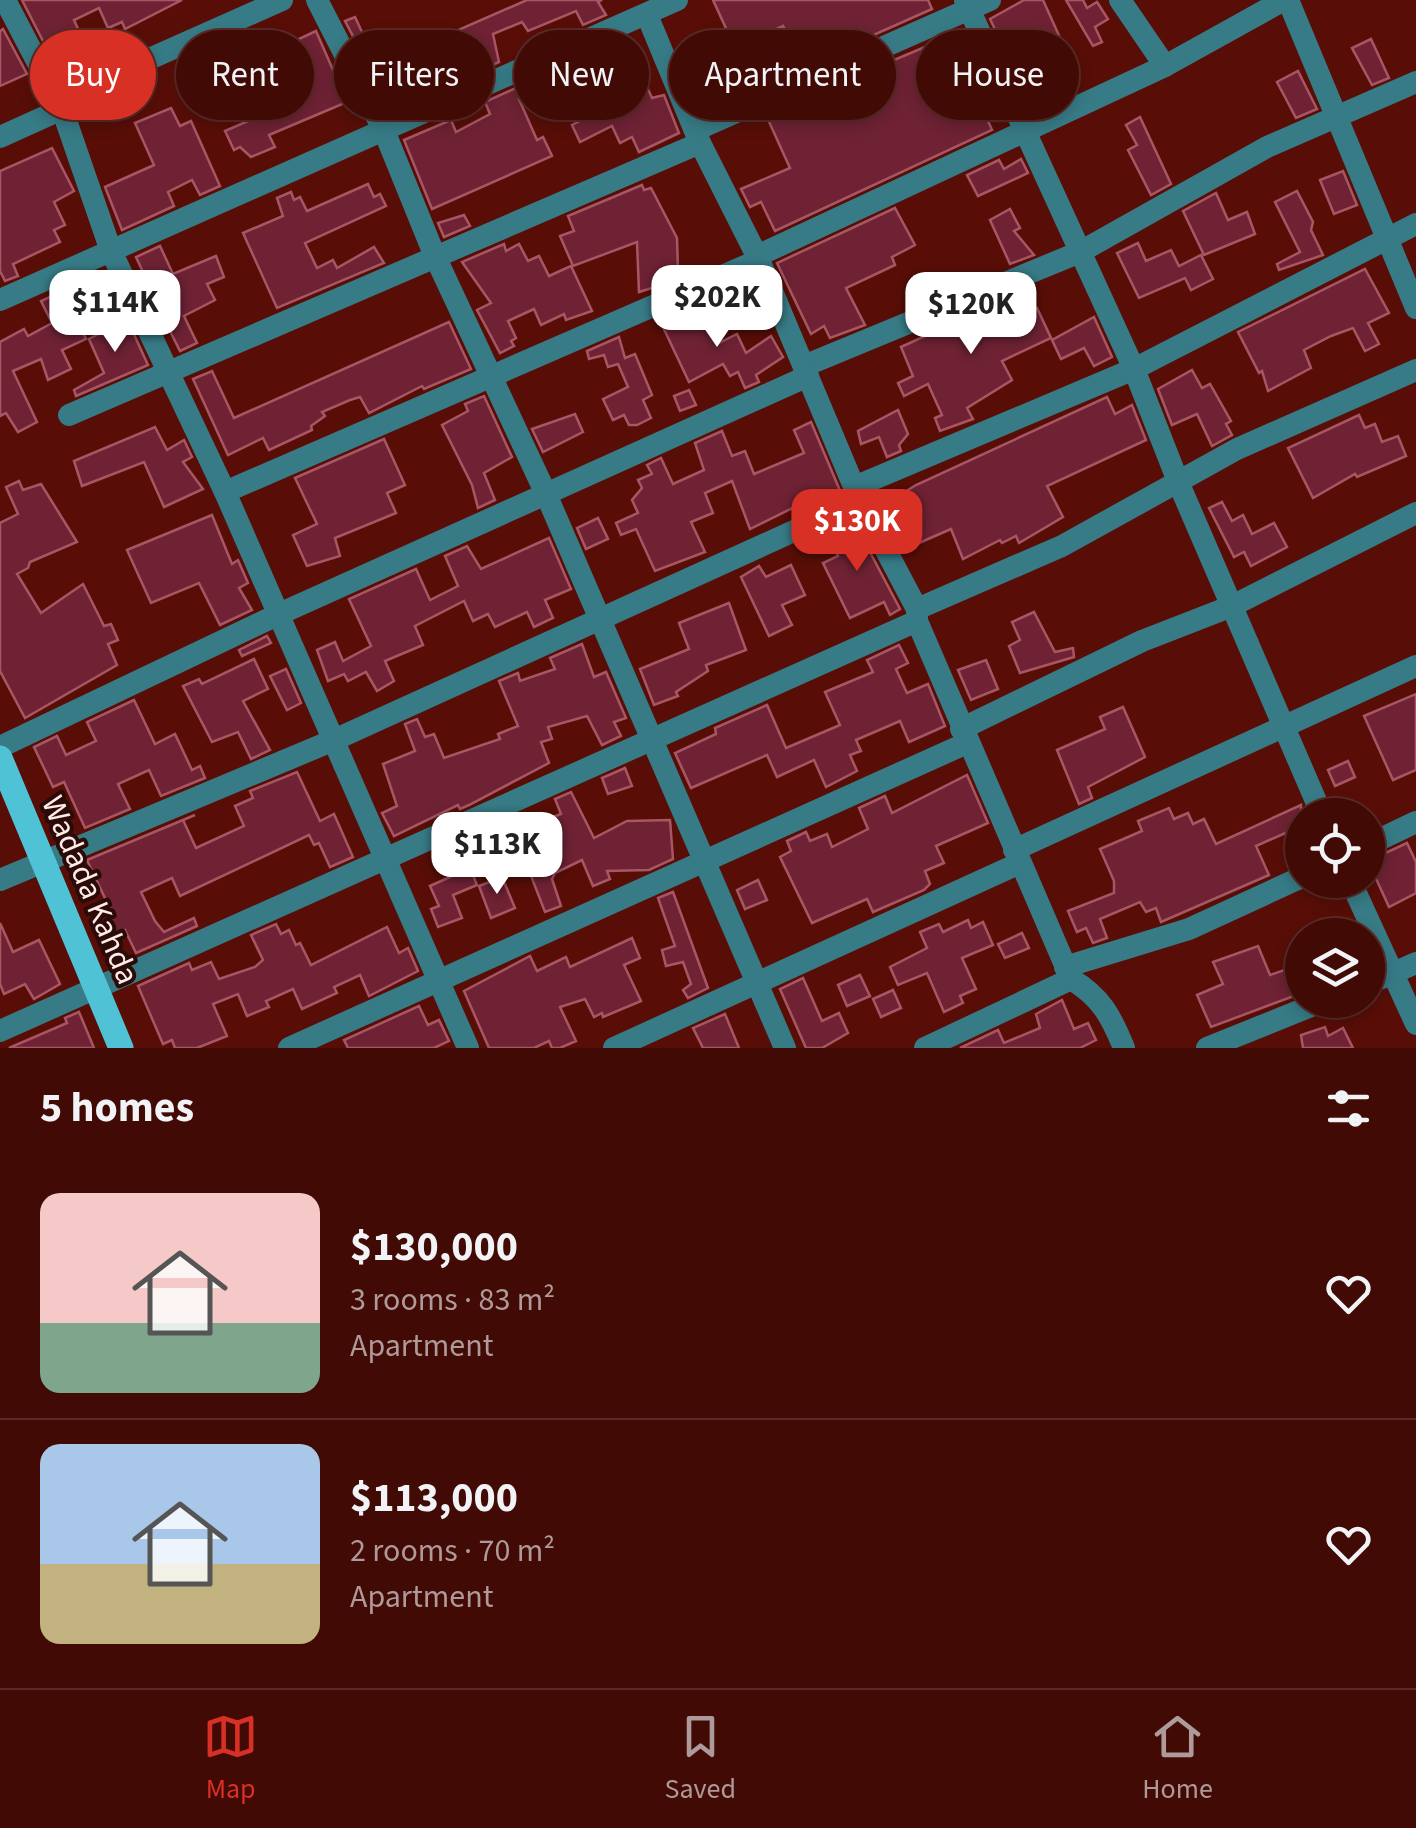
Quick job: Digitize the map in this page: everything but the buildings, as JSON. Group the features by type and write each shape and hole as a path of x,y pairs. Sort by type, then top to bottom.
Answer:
{"main road":[{"name":"Wadada Kahda","path":"0,758 121,1048"}],"street":[{"path":"5,0 30,47"},
{"path":"156,56 282,0"},
{"path":"316,0 385,133 434,254 602,620 786,1048"},
{"path":"0,300 385,133 638,11 677,0"},
{"path":"1120,0 1165,66"},
{"path":"225,492 758,258 1025,128 1165,66 1286,0 1416,308"},
{"path":"68,415 333,304 975,4 1315,798"},
{"path":"638,11 758,258 859,494 917,615 964,736 1068,973 1093,992 1108,1010 1124,1048"},
{"path":"0,747 277,614 546,494 806,371 1080,252 1267,147 1416,82"},
{"path":"0,137 36,120"},
{"path":"66,120 112,251 225,492 468,1048"},
{"path":"0,880 334,740 602,620 859,494 1134,370 1416,224"},
{"path":"0,1031 653,742 1062,546 1237,449 1416,370"},
{"path":"289,1048 708,864 964,736 1142,641 1232,606 1416,513"},
{"path":"614,1048 759,984 1416,666"},
{"path":"1385,837 1416,822"},
{"path":"926,1048 1068,973 1189,928 1285,885"},
{"path":"1358,898 1416,1024"},
{"path":"1385,977 1416,963"},
{"path":"1207,1048 1285,1017"}]}
